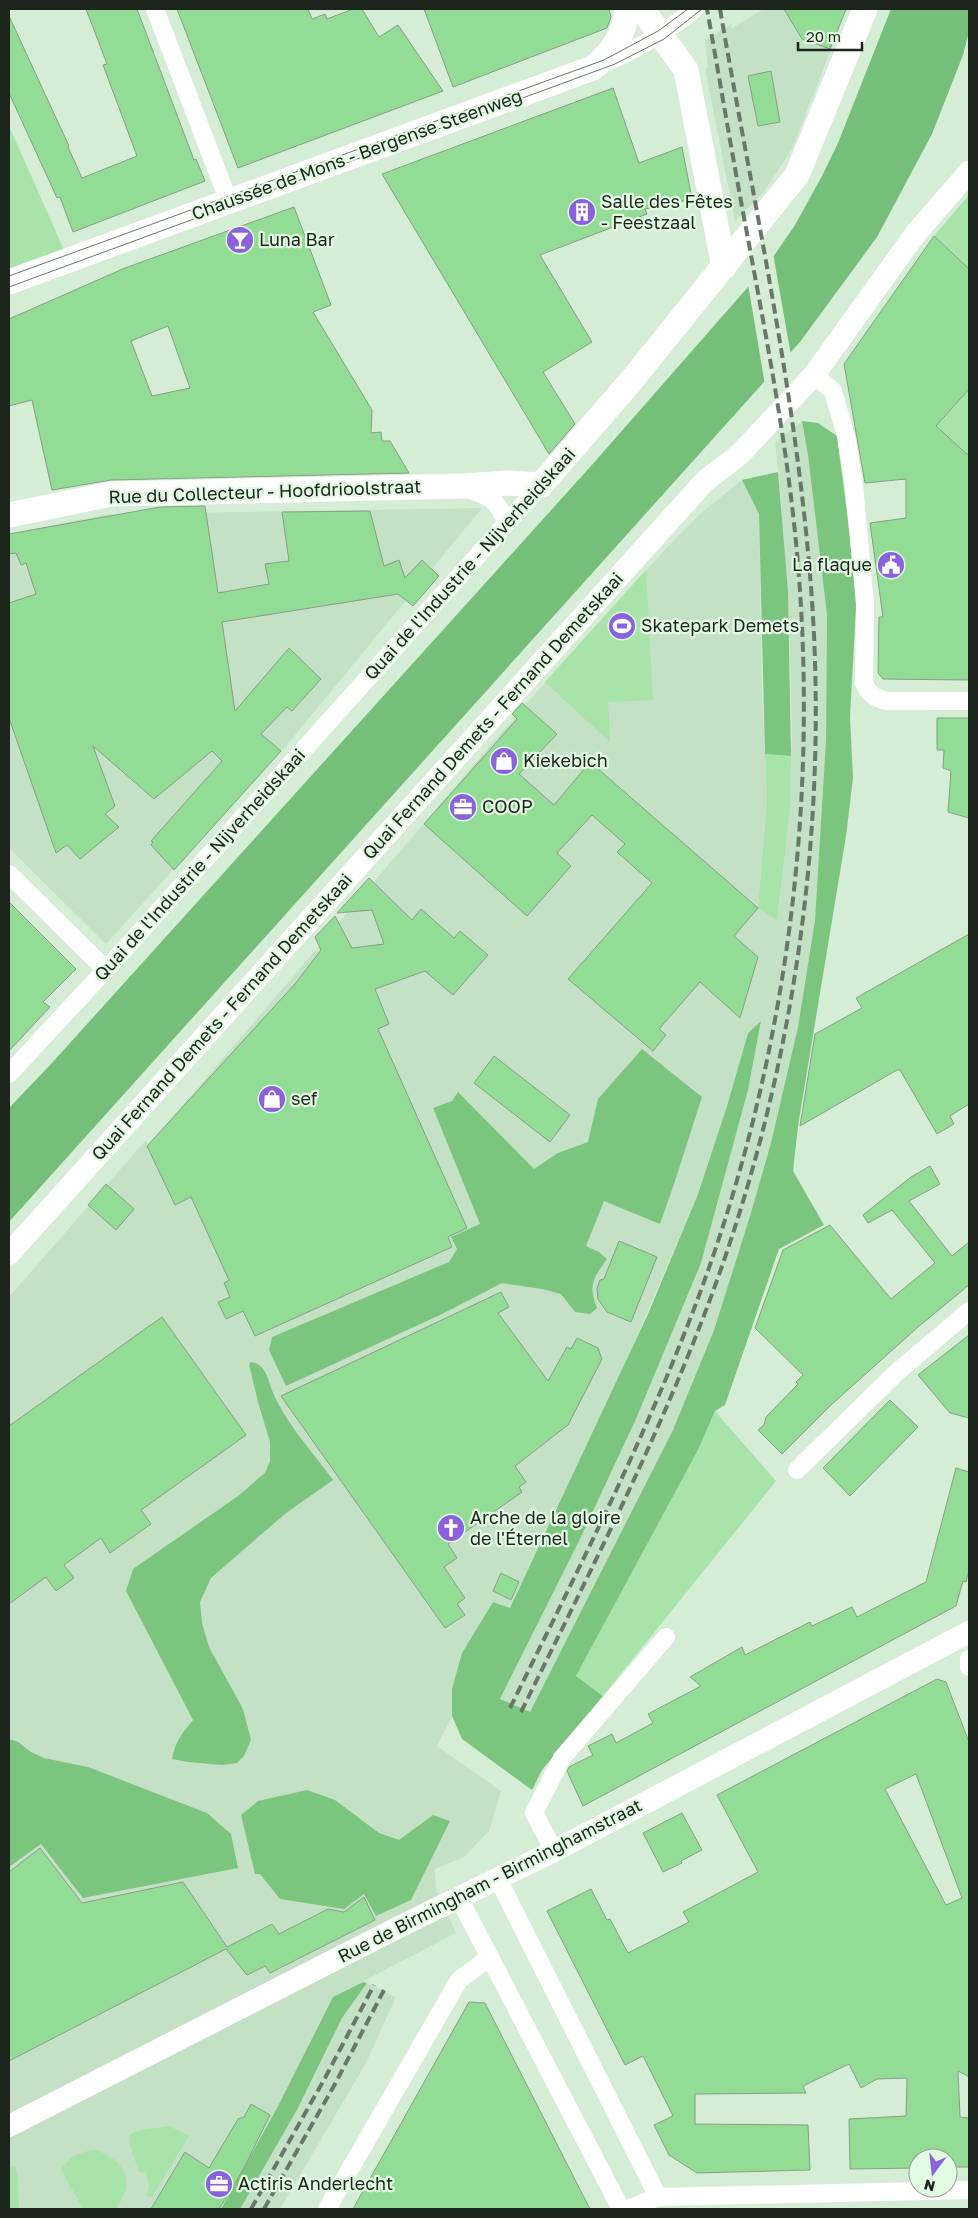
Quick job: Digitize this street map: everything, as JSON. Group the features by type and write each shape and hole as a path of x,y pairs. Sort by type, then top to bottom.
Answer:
{"main road":[{"path":"593,68 604,60 616,44 625,24 626,9"},
{"path":"642,9 686,70 724,267"},
{"name":"Quai de l'Industrie - Nijverheidskaai","path":"541,485 631,381 798,176 865,9"},
{"name":"Chaussée de Mons - Bergense Steenweg","path":"9,282 593,68"},
{"name":"Rue du Collecteur - Hoofdrioolstraat","path":"9,515 111,494 464,486 507,483 541,485"}],"street":[{"path":"156,9 229,202"},
{"name":"Chaussée de Mons - Bergense Steenweg","path":"593,68 636,49 660,35 695,9"},
{"name":"Quai Fernand Demets - Fernand Demetskaai","path":"9,1254 705,480 740,454 814,374 916,233 969,172"},
{"path":"814,374 833,391 846,436 854,486 866,604 864,683 866,689 878,699 969,701"},
{"name":"Quai de l'Industrie - Nijverheidskaai","path":"9,1074 106,970 541,485"},
{"name":"Rue du Collecteur - Hoofdrioolstraat","path":"464,486 494,499 499,505 507,523"},
{"path":"9,874 106,970"},
{"path":"797,1470 896,1373 969,1311"},
{"name":"Rue de Birmingham - Birminghamstraat","path":"9,2126 554,1851 969,1632"},
{"path":"554,1851 534,1812 551,1777 562,1758 666,1637"},
{"path":"969,1660 969,1667"},
{"path":"498,1879 658,2197"},
{"path":"459,1898 621,2209"},
{"path":"327,2209 459,1980 490,1957"},
{"path":"628,2209 658,2197 969,2190"}],"shaded area":[{"path":"764,9 847,9 792,149 763,193 735,221 705,69 708,68 705,40 731,24 732,28"},
{"path":"891,9 969,9 969,32 963,55 932,134 877,237 800,342 9,1222 9,1108 51,1064 591,466 769,263 795,225 838,143"},
{"path":"9,126 64,250 9,271"},
{"path":"969,195 969,269 934,236"},
{"path":"969,389 969,456 936,426"},
{"path":"802,421 808,455 827,615 826,740 815,920 798,1027 771,1143 714,1330 673,1430 530,1713 500,1700 579,1541 636,1419 701,1263 748,1090 761,1022 748,1033 727,1106 698,1194 622,1371 510,1608 493,1602 452,1689 452,1716 437,1746 501,1791 489,1831 464,1857 435,1869 436,1890 456,1933 333,1997 277,2108 221,2209 9,2209 9,1297 146,1140 148,1146 525,705 673,541 701,513 742,480 759,514 762,693 767,798 758,908 777,920 789,806 792,733 790,653 780,487 775,443"},
{"path":"802,421 818,423 837,436 857,590 850,717 853,778 846,836 798,1126 793,1171 824,1225 779,1249 725,1405 715,1411 698,1450 576,1676 603,1696 542,1770 532,1790 462,1739 452,1716 452,1689 462,1653 493,1602 510,1608 648,1314 698,1194 727,1106 748,1033 761,1021 748,1090 701,1263 636,1419 579,1541 500,1699 530,1712 673,1430 714,1330 771,1143 798,1027 815,920 826,740 827,615 808,455"},
{"path":"778,472 788,591 791,756 765,754 759,514 742,480"},
{"path":"482,508 291,740 106,944 9,848 9,534 109,514"},
{"name":"Skatepark Demets","path":"646,570 653,700 608,702 610,742 545,682"},
{"path":"765,754 791,756 790,806 777,920 758,908 767,798"},
{"path":"642,1049 702,1097 660,1224 604,1201 586,1246 599,1252 607,1259 593,1282 594,1300 597,1308 590,1314 575,1312 561,1294 502,1283 442,1314 286,1386 269,1350 272,1337 449,1262 457,1249 451,1237 480,1224 433,1108 452,1101 458,1092 534,1169 558,1153 588,1142 598,1099"},
{"path":"251,1362 256,1363 264,1370 279,1406 301,1439 333,1480 286,1513 211,1578 200,1602 202,1623 209,1647 243,1709 251,1740 244,1756 237,1763 222,1765 188,1762 172,1759 180,1738 193,1720 126,1591 133,1569 238,1496 265,1473 270,1461 270,1442 258,1402 249,1364"},
{"path":"715,1411 776,1481 603,1696 576,1676 698,1450"},
{"path":"9,1739 18,1742 31,1752 44,1758 88,1767 207,1813 231,1834 238,1868 83,1898 41,1844 9,1867"},
{"path":"307,1790 335,1800 379,1833 399,1840 433,1815 450,1821 411,1900 376,1916 364,1894 344,1909 280,1899 260,1874 255,1874 241,1815 258,1801"},
{"path":"363,1982 367,1983 342,2018 297,2110 240,2209 221,2209 277,2108 333,1997"},
{"path":"367,1983 396,1997 366,2063 280,2209 240,2209 297,2110 342,2018"},
{"path":"169,2126 189,2136 152,2197 147,2196 149,2186 146,2172 140,2173 131,2148 130,2135 142,2130"},
{"path":"95,2150 114,2160 124,2174 125,2190 122,2200 115,2209 83,2209 61,2169 76,2155"},
{"path":"15,2165 18,2179 19,2209 9,2209 9,2168"}],"pier":[{"path":"773,253 791,356 765,385 748,284"}],"building":[{"path":"86,9 137,9 194,160 196,159 205,181 73,232 60,197 57,198 9,93 9,16 82,178 137,156 103,65 107,64"},
{"path":"177,9 308,9 312,19 325,14 327,19 353,9 362,9 379,37 398,25 443,91 238,168"},
{"path":"424,9 609,9 611,17 607,28 453,87"},
{"path":"784,9 846,9 830,49 802,39"},
{"path":"771,71 780,122 758,126 748,76"},
{"path":"613,88 639,163 682,147 692,199 645,209 647,214 540,255 592,342 543,372 575,424 549,454 382,174"},
{"path":"294,207 331,305 313,312 372,410 371,433 381,432 382,441 390,441 409,473 111,480 52,490 32,400 9,406 9,319 125,268","holes":["168,326 190,388 152,396 131,341"]},
{"path":"934,236 969,269 969,389 936,426 969,456 969,680 883,679 878,673 879,617 883,617 870,523 906,518 906,479 865,483 844,364"},
{"path":"205,506 218,593 269,584 265,564 289,561 282,512 370,511 384,566 399,560 405,578 422,560 439,576 413,606 398,594 222,622 235,711 289,648 321,679 292,711 287,707 261,734 281,751 174,870 151,845 153,842 151,841 222,761 212,751 154,799 93,746 115,806 105,814 119,827 80,859 67,845 56,853 9,718 9,603 36,594 26,563 21,565 16,553 9,554 9,534 160,507"},
{"path":"522,703 557,734 519,774 554,805 590,762 758,908 734,936 758,957 740,1018 700,982 659,1029 666,1035 653,1051 568,979 652,883 617,852 625,844 592,815 557,853 571,866 527,916 424,824 517,719 512,714"},
{"path":"937,718 969,718 969,818 948,812 951,771 943,768 944,750 937,750"},
{"path":"369,878 412,920 421,909 454,938 460,931 488,955 453,995 425,971 375,989 389,1024 378,1029 467,1228 448,1237 452,1247 255,1336 243,1311 226,1319 218,1302 230,1297 224,1283 229,1280 191,1197 175,1205 147,1146 295,984 321,950 315,937 335,916 352,948 384,944 372,910 337,913"},
{"path":"9,902 76,969 43,1002 50,1007 9,1051"},
{"path":"969,934 969,1104 950,1116 954,1124 937,1134 900,1070 897,1070 800,1126 815,1034 862,1008 856,998"},
{"path":"494,1056 570,1115 550,1142 474,1083"},
{"path":"930,1166 940,1184 909,1201 952,1256 969,1242 969,1285 918,1327 831,1405 782,1454 758,1430 764,1425 766,1417 798,1384 796,1382 803,1375 755,1328 783,1250 830,1225 891,1299 935,1263 892,1210 868,1223 863,1215 911,1177"},
{"path":"106,1184 134,1209 116,1230 88,1205"},
{"path":"619,1241 657,1257 631,1322 607,1312 598,1299 597,1288 600,1280 604,1279"},
{"path":"501,1292 509,1307 498,1313 548,1381 567,1347 571,1349 577,1338 598,1348 602,1359 568,1425 515,1466 526,1482 519,1487 522,1492 448,1544 457,1558 444,1567 465,1598 457,1604 465,1615 445,1628 281,1396"},
{"path":"162,1317 246,1435 141,1510 151,1524 110,1553 101,1538 64,1565 74,1578 56,1591 46,1577 9,1604 9,1426"},
{"path":"969,1335 969,1418 950,1413 918,1375"},
{"path":"890,1400 918,1427 850,1496 823,1468"},
{"path":"956,1468 969,1472 969,1570 966,1582 963,1581 956,1606 583,1806 567,1771 569,1767 593,1755 588,1746 612,1734 616,1743 653,1723 648,1714 701,1686 690,1677 742,1647 745,1655 810,1622 812,1626 852,1607 857,1617 926,1582"},
{"path":"501,1573 519,1582 511,1600 493,1591"},
{"path":"937,1679 946,1682 969,1742 969,2077 958,2071 960,2117 969,2118 969,2167 958,2167 958,2148 908,2148 908,2168 850,2169 849,2119 906,2116 907,2078 877,2079 861,2088 849,2064 807,2084 803,2087 806,2093 695,2094 695,2124 808,2125 810,2170 697,2173 669,2155 654,2125 673,2116 643,2056 625,2065 547,1911 591,1889 607,1920 610,1919 628,1953 689,1922 683,1912 758,1872 717,1795","holes":["916,1774 962,1898 946,1905 885,1789"]},
{"path":"682,1813 702,1850 663,1872 643,1833"},
{"path":"40,1848 82,1903 183,1882 227,1947 272,1924 279,1934 328,1909 344,1912 364,1897 375,1920 270,1973 265,1966 247,1975 226,1949 9,2061 9,1872"},
{"path":"469,2002 485,2003 590,2209 353,2209"},
{"path":"251,2104 270,2115 243,2170 219,2209 151,2209 185,2152 209,2168 238,2119 244,2117"}],"tram line":[{"path":"9,276 604,60 658,31 688,9"},
{"path":"9,287 615,64 664,39 702,9"}],"railway":[{"path":"510,1708 628,1464 651,1414 692,1314 725,1219 753,1123 774,1024 790,925 800,825 804,724 802,623 794,523 774,383 707,9"},
{"path":"521,1712 593,1566 662,1418 703,1318 734,1230 760,1141 781,1050 798,958 809,865 815,773 815,680 811,587 804,514 784,369 720,9"},
{"path":"251,2209 325,2078 374,1985"},
{"path":"264,2209 335,2084 384,1990"}],"place":[{"name":"Salle des Fêtes - Feestzaal","path":"582,212"},
{"name":"Luna Bar","path":"240,240"},
{"name":"La flaque","path":"891,565"},
{"name":"Skatepark Demets","path":"622,626"},
{"name":"Kiekebich","path":"504,761"},
{"name":"COOP","path":"463,807"},
{"name":"sef","path":"272,1099"},
{"name":"Arche de la gloire de l'Éternel","path":"451,1528"},
{"name":"Actiris Anderlecht","path":"219,2184"}]}
